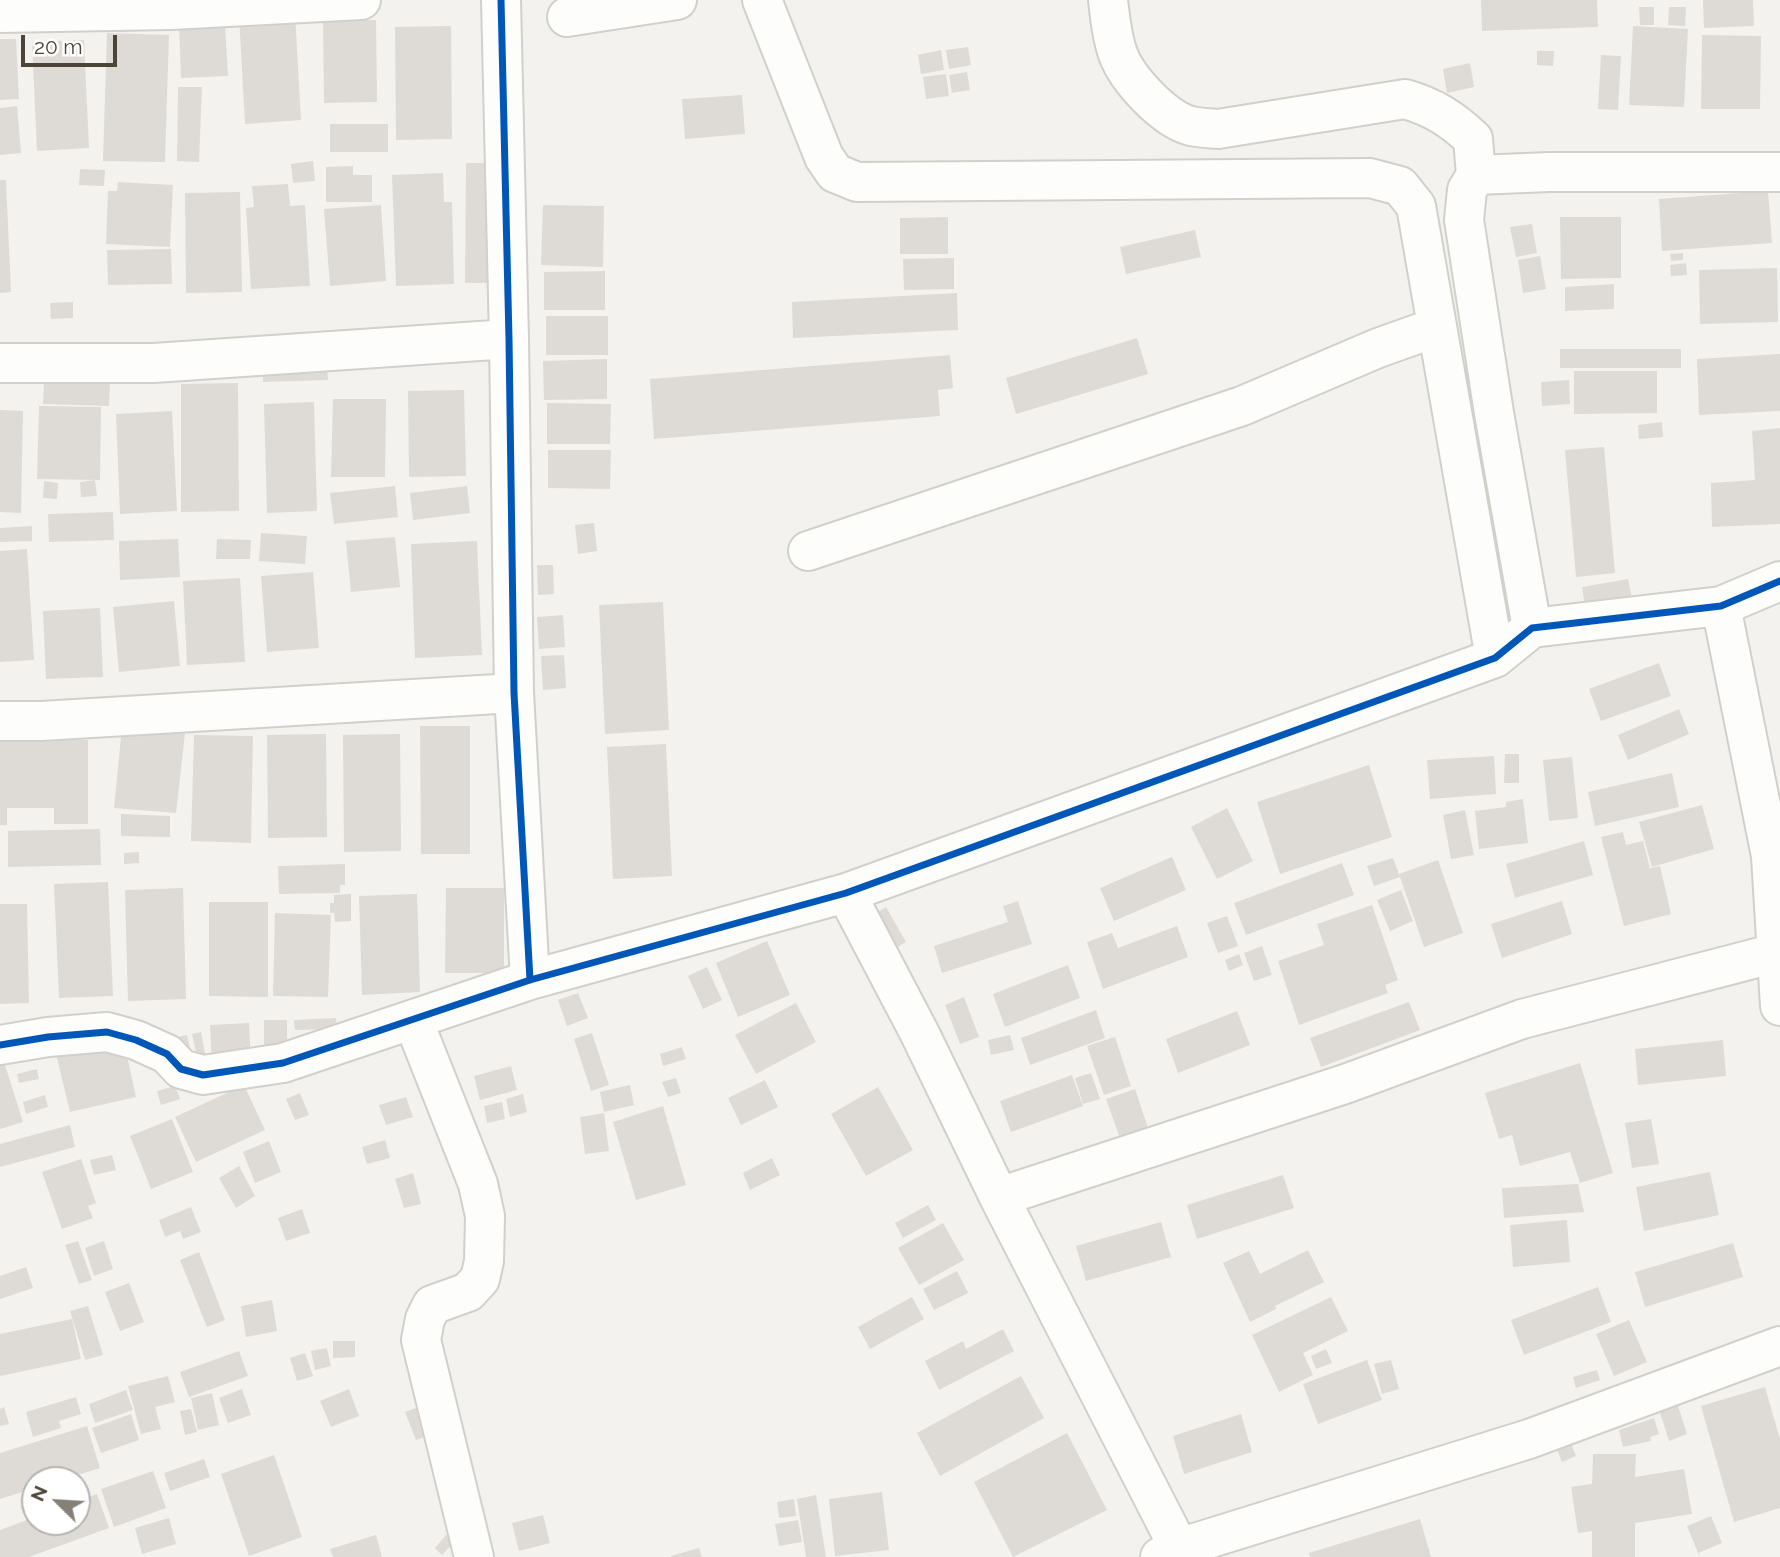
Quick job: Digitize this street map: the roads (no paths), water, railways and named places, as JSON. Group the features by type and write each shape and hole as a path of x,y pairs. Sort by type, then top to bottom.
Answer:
{"street":[{"path":"0,13 171,10 361,0"},
{"path":"501,0 514,693 530,980"},
{"path":"567,17 677,0"},
{"path":"762,0 824,157 835,173 857,183 1370,178 1400,186 1416,206 1495,657"},
{"path":"1108,0 1119,57 1154,106 1191,126 1218,129 1405,99 1426,105 1450,118 1474,139 1476,175 1467,190 1464,220 1494,413 1532,628"},
{"path":"1476,175 1549,172 1780,172"},
{"path":"808,551 1242,406 1378,348 1437,327"},
{"path":"0,363 154,363 509,339"},
{"path":"0,1045 48,1037 107,1032 135,1040 166,1054 181,1069 203,1076 283,1063 530,980 846,893 1495,657 1532,628 1721,606 1780,580"},
{"path":"1721,606 1771,856 1780,1006"},
{"path":"0,721 55,721 514,693"},
{"path":"846,893 920,1034 1170,1552 1529,1439 1780,1346"},
{"path":"999,1197 1345,1084 1522,1019 1776,953"},
{"path":"413,1020 478,1184 485,1216 484,1261 480,1279 468,1292 432,1305 425,1319 421,1340 474,1557"}]}
